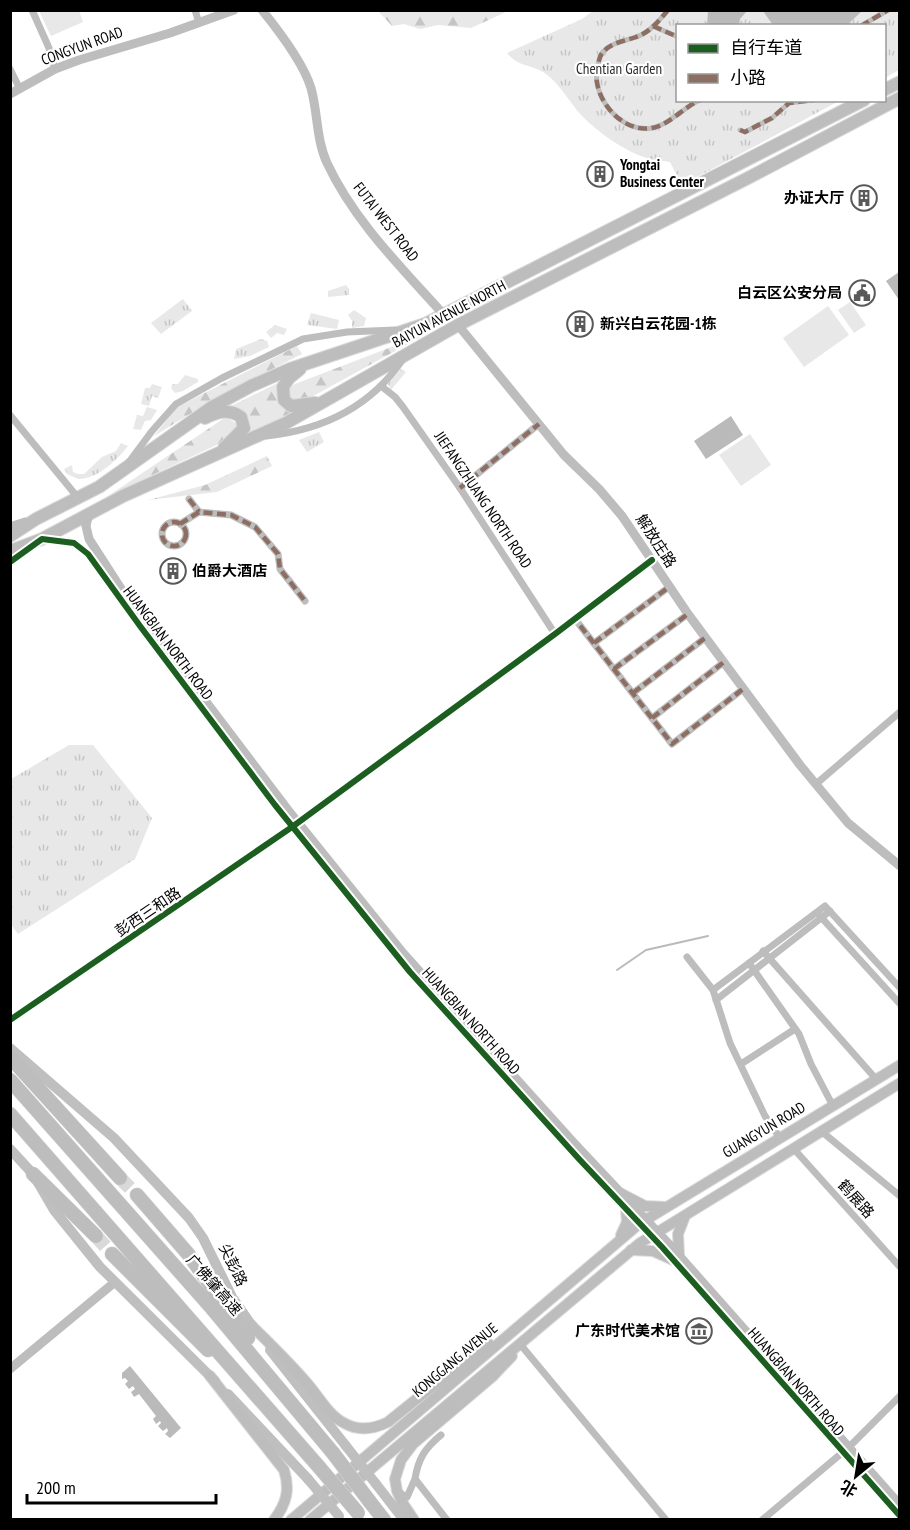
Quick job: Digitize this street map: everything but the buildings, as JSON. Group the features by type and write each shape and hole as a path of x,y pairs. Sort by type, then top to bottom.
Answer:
{"highway":[{"path":"886,89 900,82"},
{"name":"BAIYUN AVENUE NORTH","path":"10,551 42,539 89,513 257,437 328,400 458,325 898,101"},
{"name":"BAIYUN AVENUE NORTH","path":"10,536 36,519 79,499 121,473 228,398 275,374 412,329 444,315 860,102"},
{"path":"308,363 286,383 282,392 284,400 291,406 328,400"},
{"path":"186,426 221,412 235,413 241,417 244,428 215,457"},
{"path":"10,1056 120,1178"},
{"name":"广佛肇高速","path":"13,1082 210,1306 333,1453 384,1520"},
{"path":"10,1114 360,1516"},
{"path":"33,1174 96,1236"},
{"path":"137,1195 189,1255 310,1425"},
{"path":"112,1254 204,1347 235,1370"}],"main road":[{"name":"尖彭路","path":"10,1048 114,1137 189,1218 206,1244 232,1297 251,1325 404,1520"},
{"name":"GUANGYUN ROAD","path":"642,1222 900,1065"},
{"name":"GUANGYUN ROAD","path":"654,1234 900,1083"},
{"path":"10,1149 33,1174 54,1210 115,1282 253,1418 341,1518"},
{"path":"696,1189 705,1204"},
{"path":"620,1192 645,1206 666,1207"},
{"path":"620,1238 627,1222 626,1210"},
{"path":"631,1250 658,1252 676,1257 678,1234 685,1216"},
{"name":"KONGGANG AVENUE","path":"291,1520 620,1238 642,1222"},
{"name":"KONGGANG AVENUE","path":"310,1520 631,1250 654,1234"},
{"path":"593,1262 602,1275"},
{"path":"251,1325 304,1379 335,1417 355,1428 364,1429 374,1428 388,1422 477,1351 511,1333"},
{"path":"414,1520 402,1502 395,1479 397,1467 406,1452 509,1361 520,1344"},
{"path":"210,1376 284,1470 288,1492 286,1502 274,1520"}],"street":[{"path":"32,10 49,48 55,69"},
{"path":"195,10 199,23"},
{"name":"CONGYUN ROAD","path":"10,94 55,69 234,10"},
{"name":"FUTAI WEST ROAD","path":"262,10 306,76 315,104 322,150 334,178 350,205 444,315"},
{"path":"668,10 653,26 637,37 615,43 601,53 595,76 612,113 620,120 643,128 653,128 662,124 696,102"},
{"path":"864,24 888,10"},
{"path":"653,26 676,36"},
{"path":"10,69 21,88"},
{"path":"740,130 745,132 772,118 778,110 789,103 797,102"},
{"name":"解放庄路","path":"458,325 574,466 610,501 632,529 688,614 790,753 848,823 900,866"},
{"path":"121,473 152,431 176,404 279,350 298,341 320,335 412,329"},
{"path":"257,437 298,432 321,425 352,408 381,386 406,353"},
{"name":"JIEFANGZHUANG NORTH ROAD","path":"381,386 399,402 460,488 555,634"},
{"path":"10,415 79,499"},
{"path":"460,488 539,424"},
{"path":"189,499 199,512"},
{"path":"180,524 199,512 231,514 255,527 278,554 280,570 305,601"},
{"name":"HUANGBIAN NORTH ROAD","path":"89,513 87,533 100,558 295,825 423,976 620,1192 642,1222"},
{"path":"10,527 36,519"},
{"path":"10,562 42,539"},
{"name":"HUANGBIAN NORTH ROAD","path":"42,539 74,543 88,554 140,626 410,972 626,1210 642,1222 676,1257 846,1450 900,1516"},
{"name":"彭西三和路","path":"10,1020 295,825 652,560"},
{"path":"594,643 669,587"},
{"path":"614,669 688,614"},
{"path":"575,619 672,744 743,689"},
{"path":"633,693 705,638"},
{"path":"652,718 724,662"},
{"path":"816,784 900,712"},
{"path":"716,1000 819,915 825,906 900,988"},
{"path":"713,990 763,951 819,915"},
{"path":"819,915 900,1004"},
{"path":"763,951 876,1079"},
{"path":"687,957 713,990 730,1042 765,1116 780,1138"},
{"path":"749,963 795,1029 832,1106"},
{"path":"741,1065 795,1029"},
{"path":"821,1131 900,1196"},
{"name":"鹤展路","path":"793,1148 900,1268"},
{"path":"10,1368 115,1282"},
{"path":"520,1344 666,1520"},
{"path":"762,1520 846,1450 900,1396"},
{"path":"397,1491 407,1497 416,1479 420,1456 441,1435"},
{"name":"HUANGBIAN NORTH ROAD","path":"846,1450 900,1505"},
{"path":"416,1479 447,1520"}],"green space":[{"path":"39,11 79,11 83,22 51,36"},
{"path":"378,11 506,11 471,28 438,25 420,29 404,24 392,26"},
{"name":"Chentian Garden","path":"593,11 899,11 899,70 886,77 886,24 676,24 676,102 837,102 682,185 670,162 638,155 612,141 582,116 551,78 541,71 521,64 507,53 582,19"},
{"path":"346,285 349,295 328,297 328,291"},
{"path":"183,299 192,311 161,334 151,323"},
{"path":"850,302 866,325 854,333 838,310"},
{"path":"828,306 849,335 804,367 783,338"},
{"path":"354,310 366,318 364,326 352,328 352,321 348,315"},
{"path":"311,313 339,320 337,329 307,325"},
{"path":"275,325 287,329 284,335 277,333 271,338 266,332"},
{"path":"428,333 306,400 293,401 288,394 290,388 295,384"},
{"path":"261,339 267,341 269,347 250,356 234,359 236,349"},
{"path":"297,346 302,354 221,395 154,436 177,407"},
{"path":"401,369 406,372 391,390 388,384"},
{"path":"185,375 198,379 198,382 175,393 171,388 173,384 178,384"},
{"path":"278,383 279,402 293,414 243,439 246,433 229,407"},
{"path":"152,384 162,387 158,398 152,396 149,406 141,404 145,388 150,388"},
{"path":"147,407 157,410 151,420 145,421 141,430 133,429 137,415 143,416"},
{"path":"228,418 238,425 227,440 108,496 223,419"},
{"path":"319,432 324,442 307,452 299,440"},
{"path":"750,434 771,465 741,486 719,455"},
{"path":"121,443 128,446 113,463 93,476 78,479 67,474 64,469 72,465 73,472 84,474 102,457 116,451"},
{"path":"267,456 272,466 217,492 148,500 205,485"},
{"path":"69,745 93,745 152,818 135,859 18,934 10,923 11,779"}],"shaded area":[{"path":"708,10 747,11 740,19 739,24 707,24"},
{"path":"763,11 862,11 848,24 772,24"},
{"path":"899,272 899,300 886,281"},
{"path":"731,416 743,435 706,459 694,441"},
{"path":"130,1366 181,1428 170,1438 165,1434 168,1431 167,1428 163,1431 158,1426 160,1421 156,1424 153,1419 156,1416 139,1394 134,1397 131,1392 135,1389 133,1386 129,1389 125,1384 128,1381 125,1378 122,1379 122,1373"}],"waterway":[{"path":"617,970 646,950 708,936"}],"tunnel":[{"path":"120,1178 137,1195"},
{"path":"96,1236 112,1254"}],"marked path":[{"path":"668,10 645,33 614,44 603,52 599,59 596,76 598,88 610,110 618,118 629,125 640,128 658,126 697,102"},
{"path":"864,24 888,10"},
{"path":"653,26 676,36"},
{"path":"740,130 745,132 772,118 789,103 797,102"},
{"path":"460,488 539,424"},
{"path":"189,499 199,512"},
{"path":"180,524 199,512 231,515 255,527 278,554 280,569 305,601"},
{"path":"174,522 182,526 186,534 182,542 174,546 166,542 162,534 166,526 174,522"},
{"path":"594,643 669,587"},
{"path":"614,669 688,614"},
{"path":"579,616 575,619 672,744 743,689"},
{"path":"633,693 705,638"},
{"path":"652,718 724,662"}],"cycle path":[{"path":"10,562 42,539 74,543 88,554 275,805 410,972 662,1247 900,1516"},
{"path":"10,1020 292,827 652,560"}],"place":[{"name":"Yongtai Business Center","path":"600,174"},
{"name":"办证大厅","path":"864,198"},
{"name":"白云区公安分局","path":"862,293"},
{"name":"新兴白云花园-1栋","path":"580,324"},
{"name":"伯爵大酒店","path":"173,571"},
{"name":"广东时代美术馆","path":"699,1331"}]}
